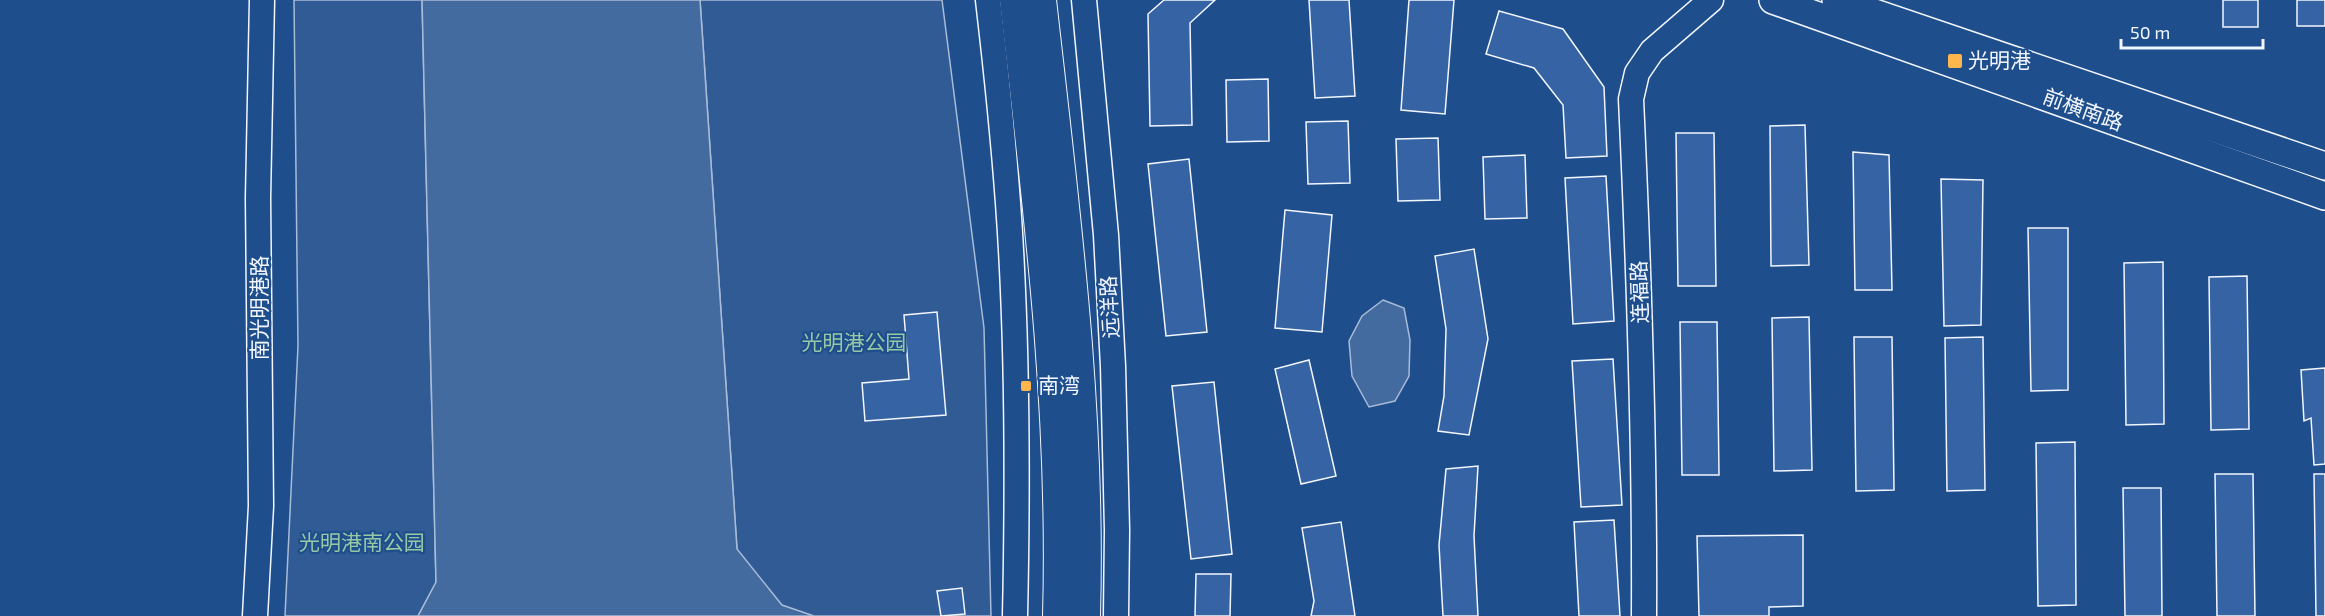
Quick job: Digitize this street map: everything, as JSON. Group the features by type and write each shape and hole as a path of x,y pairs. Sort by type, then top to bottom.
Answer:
{"highway":[{"path":"1016,0 1045,261 1053,356 1059,457 1059,616"},
{"path":"1040,0 1078,354 1083,460 1084,616"}],"main road":[{"name":"前横南路","path":"1773,0 2325,196"},
{"name":"前横南路","path":"1836,0 2325,166"}],"street":[{"name":"南光明港路","path":"255,616 261,506 258,198 262,0"},
{"path":"988,0 1003,141 1012,269 1017,444 1015,616"},
{"name":"远洋路","path":"1084,0 1106,235 1112,342 1117,518 1116,616"},
{"name":"连福路","path":"1644,616 1645,493 1642,363 1631,99 1637,73 1652,51 1711,0"}],"shaded area":[{"name":"光明港南公园","path":"294,0 422,0 436,583 418,616 285,616 298,346"},
{"path":"422,0 700,0 737,549 782,605 814,616 418,616 436,582"},
{"name":"光明港公园","path":"700,0 942,0 984,328 991,616 724,616 737,549"},
{"path":"1383,300 1404,308 1410,340 1409,376 1395,401 1369,407 1352,376 1349,341 1362,316"}],"building":[{"path":"1164,0 1215,0 1190,23 1192,125 1150,126 1148,14"},
{"path":"1309,0 1349,0 1355,96 1315,98"},
{"path":"1409,0 1454,0 1445,114 1401,110"},
{"path":"2223,0 2258,0 2258,27 2223,27"},
{"path":"2297,0 2325,0 2325,26 2297,26"},
{"path":"1499,11 1563,29 1604,87 1607,156 1566,158 1563,105 1534,68 1486,54"},
{"path":"1268,79 1269,141 1227,142 1226,80"},
{"path":"1348,121 1350,183 1308,184 1306,122"},
{"path":"1805,125 1809,265 1771,266 1770,126"},
{"path":"1676,133 1714,133 1716,286 1678,286"},
{"path":"1438,138 1440,200 1398,201 1396,139"},
{"path":"1853,152 1889,155 1892,290 1855,290"},
{"path":"1525,155 1527,218 1485,219 1483,157"},
{"path":"1189,159 1207,332 1166,336 1148,164"},
{"path":"1606,176 1614,321 1573,324 1565,178"},
{"path":"1941,179 1983,180 1981,325 1944,326"},
{"path":"1285,210 1332,215 1322,332 1275,328"},
{"path":"2028,228 2068,228 2068,390 2031,391"},
{"path":"1474,249 1488,339 1469,435 1438,431 1444,396 1446,329 1435,256"},
{"path":"2163,262 2164,424 2126,425 2124,263"},
{"path":"2247,276 2249,429 2211,430 2209,277"},
{"path":"937,312 946,415 865,421 862,383 909,379 904,315"},
{"path":"1809,317 1812,470 1774,471 1772,318"},
{"path":"1680,322 1717,322 1719,475 1682,475"},
{"path":"1854,337 1892,337 1894,490 1856,491"},
{"path":"1983,337 1985,490 1947,491 1945,338"},
{"path":"1613,359 1622,505 1581,507 1572,361"},
{"path":"1309,360 1336,476 1301,484 1275,369"},
{"path":"2325,368 2325,464 2314,465 2311,418 2304,421 2301,370"},
{"path":"1214,382 1232,554 1191,559 1172,386"},
{"path":"2075,442 2076,605 2038,606 2036,443"},
{"path":"1478,466 1474,536 1478,616 1443,616 1439,545 1446,469"},
{"path":"2215,474 2253,474 2255,616 2217,616"},
{"path":"2314,474 2325,474 2325,616 2316,616"},
{"path":"2123,488 2161,488 2162,616 2125,616"},
{"path":"1614,520 1620,616 1579,616 1574,522"},
{"path":"1341,522 1355,616 1311,616 1314,601 1302,528"},
{"path":"1803,535 1803,606 1769,607 1769,616 1699,616 1697,536"},
{"path":"1196,574 1231,574 1230,616 1195,616"},
{"path":"962,588 965,614 941,616 937,591"}],"place":[{"name":"光明港","path":"1955,61"},
{"name":"南湾","path":"1026,386"}]}
